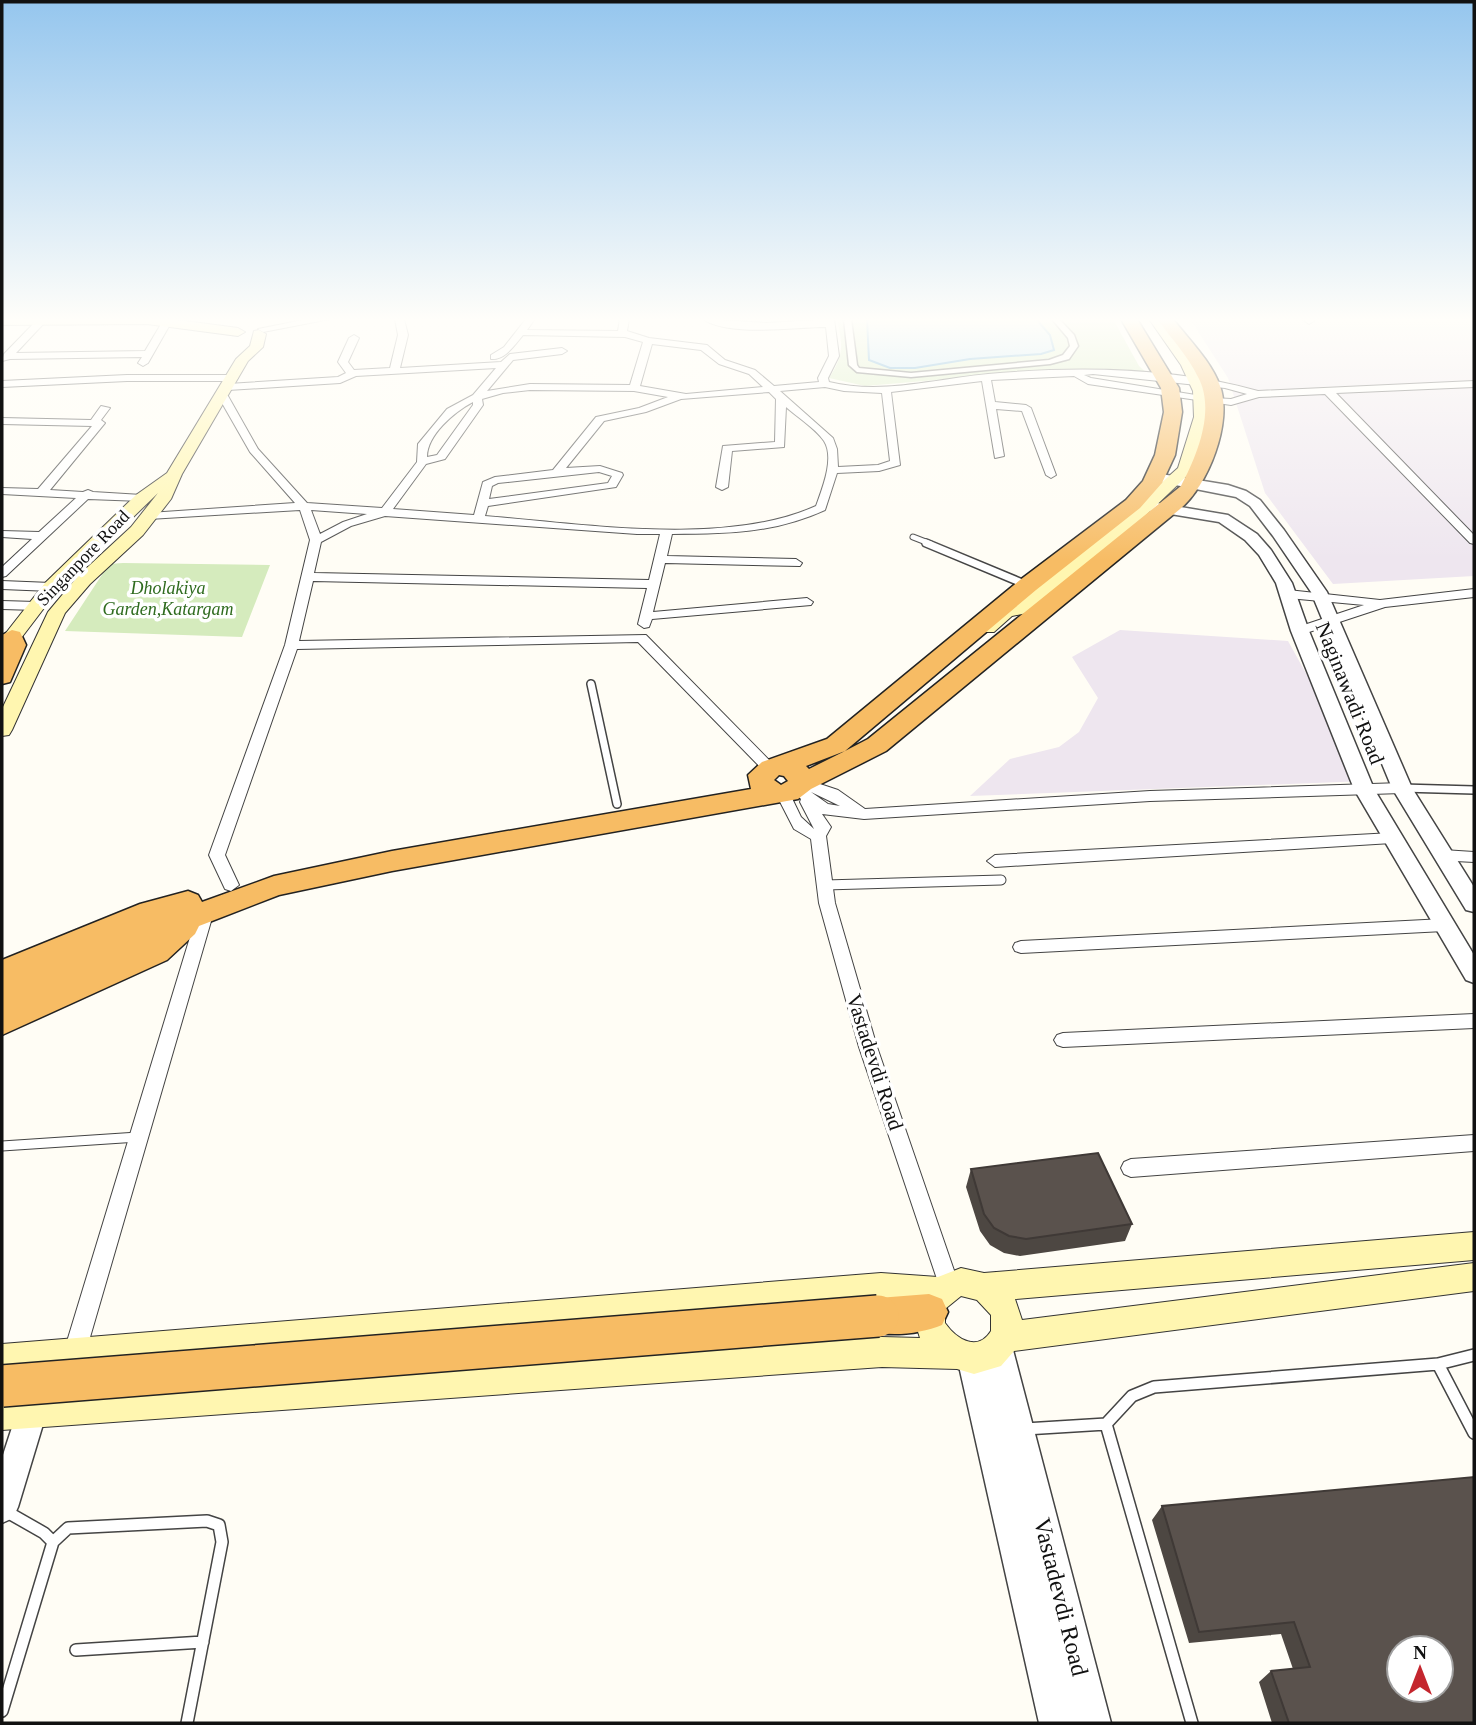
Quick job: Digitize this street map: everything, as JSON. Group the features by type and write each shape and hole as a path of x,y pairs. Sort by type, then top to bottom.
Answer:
{"highway":[{"path":"841,752 1028,585 1149,507 1182,498 1174,479 1172,428 1186,400"},
{"path":"2,982 152,925 274,886 781,781 841,752 877,745 1149,507 1174,479 1203,459 1214,414 1200,400"},
{"path":"2,1023 156,953 170,942 193,911 231,885 261,874 366,849 617,804 781,781"},
{"path":"2,973 150,912 193,911"},
{"path":"2,997 152,925"},
{"path":"2,1386 878,1316 939,1296"}],"main road":[{"name":"Singanpore Road","path":"2,730 57,612 83,580 149,516 165,496 174,474 220,400"},
{"name":"Singanpore Road","path":"5,657 36,606 51,587 142,498 174,474"},
{"path":"841,752 867,741 1020,617 1021,609 1149,507"},
{"path":"2,1360 881,1287 939,1296 961,1282 985,1287 1474,1246"},
{"path":"30,1412 868,1353 983,1350 1474,1277"},
{"path":"983,1350 1008,1315 995,1294 985,1287"},
{"path":"939,1296 936,1336 983,1350"}],"street":[{"path":"231,885 217,855 292,645 316,540 304,506 254,450 233,400"},
{"path":"316,540 347,524 385,512 422,462 422,446 458,405 471,400"},
{"path":"422,462 441,457 478,405 477,400"},
{"path":"558,472 602,418 642,410 671,400"},
{"path":"722,487 727,447 779,446 781,400"},
{"path":"149,516 304,506 667,531 757,527 808,515 821,508 832,470 833,450 829,440 783,400"},
{"path":"832,470 879,468 896,463 887,400"},
{"path":"989,400 999,456"},
{"path":"1336,400 1474,541"},
{"path":"990,405 1026,408 1051,475"},
{"path":"94,423 106,408"},
{"path":"2,421 100,424 42,492"},
{"path":"479,519 482,503 485,487 491,482 600,469 618,475 612,485 606,487 482,503"},
{"name":"Naginawadi Road","path":"1174,479 1228,489 1255,503 1307,571 1321,597 1402,788 1474,904"},
{"path":"2,491 88,493 142,498"},
{"path":"2,573 88,493"},
{"name":"Naginawadi Road","path":"1149,507 1205,514 1233,522 1265,553 1288,594 1300,631 1364,789 1474,974"},
{"path":"641,638 667,531"},
{"path":"2,534 43,536"},
{"path":"660,559 796,562"},
{"path":"309,577 654,584"},
{"path":"2,585 51,587"},
{"path":"1288,594 1382,603 1474,593"},
{"path":"646,616 807,602"},
{"path":"1300,631 1382,603"},
{"path":"2,606 36,606"},
{"path":"292,645 641,638 781,781 824,808 864,814 1150,796 1402,788"},
{"name":"Vastadevdi Road","path":"781,781 796,824 806,833 818,836 827,903 939,1296"},
{"path":"995,861 1392,838"},
{"path":"1443,856 1474,857"},
{"path":"2,1508 30,1412 74,1356 139,1137 193,911"},
{"path":"1021,947 1444,925"},
{"path":"1063,1040 1474,1021"},
{"path":"1130,1168 1474,1143"},
{"name":"Vastadevdi Road","path":"983,1350 1018,1430 1093,1723"},
{"name":"Vastadevdi Road","path":"983,1350 1057,1723"}],"lane":[{"path":"913,537 1028,585"},
{"path":"591,684 617,804"},
{"path":"1402,788 1474,790"},
{"path":"825,885 1001,880"},
{"path":"2,1146 139,1137"},
{"path":"1018,1430 1106,1424 1132,1396 1154,1387 1438,1364 1474,1355"},
{"path":"1438,1364 1474,1433"},
{"path":"1106,1424 1192,1723"},
{"path":"2,1508 44,1533 53,1542"},
{"path":"2,1712 53,1542 68,1528 207,1521 219,1525 222,1542 187,1723"},
{"path":"76,1650 203,1642"}],"shaded area":[{"path":"1235,400 1474,400 1474,576 1333,584 1265,493"},
{"path":"1120,630 1288,641 1366,781 970,796 1010,759 1059,747 1079,732 1098,698 1072,657"}],"green space":[{"name":"Dholakiya Garden,Katargam","path":"109,564 270,565 242,637 65,631"}],"building":[{"path":"1098,1153 1132,1224 1026,1239 1009,1236 994,1228 984,1214 971,1169"},
{"path":"1474,1477 1474,1723 1289,1723 1271,1671 1310,1667 1294,1622 1199,1632 1162,1506"}]}
